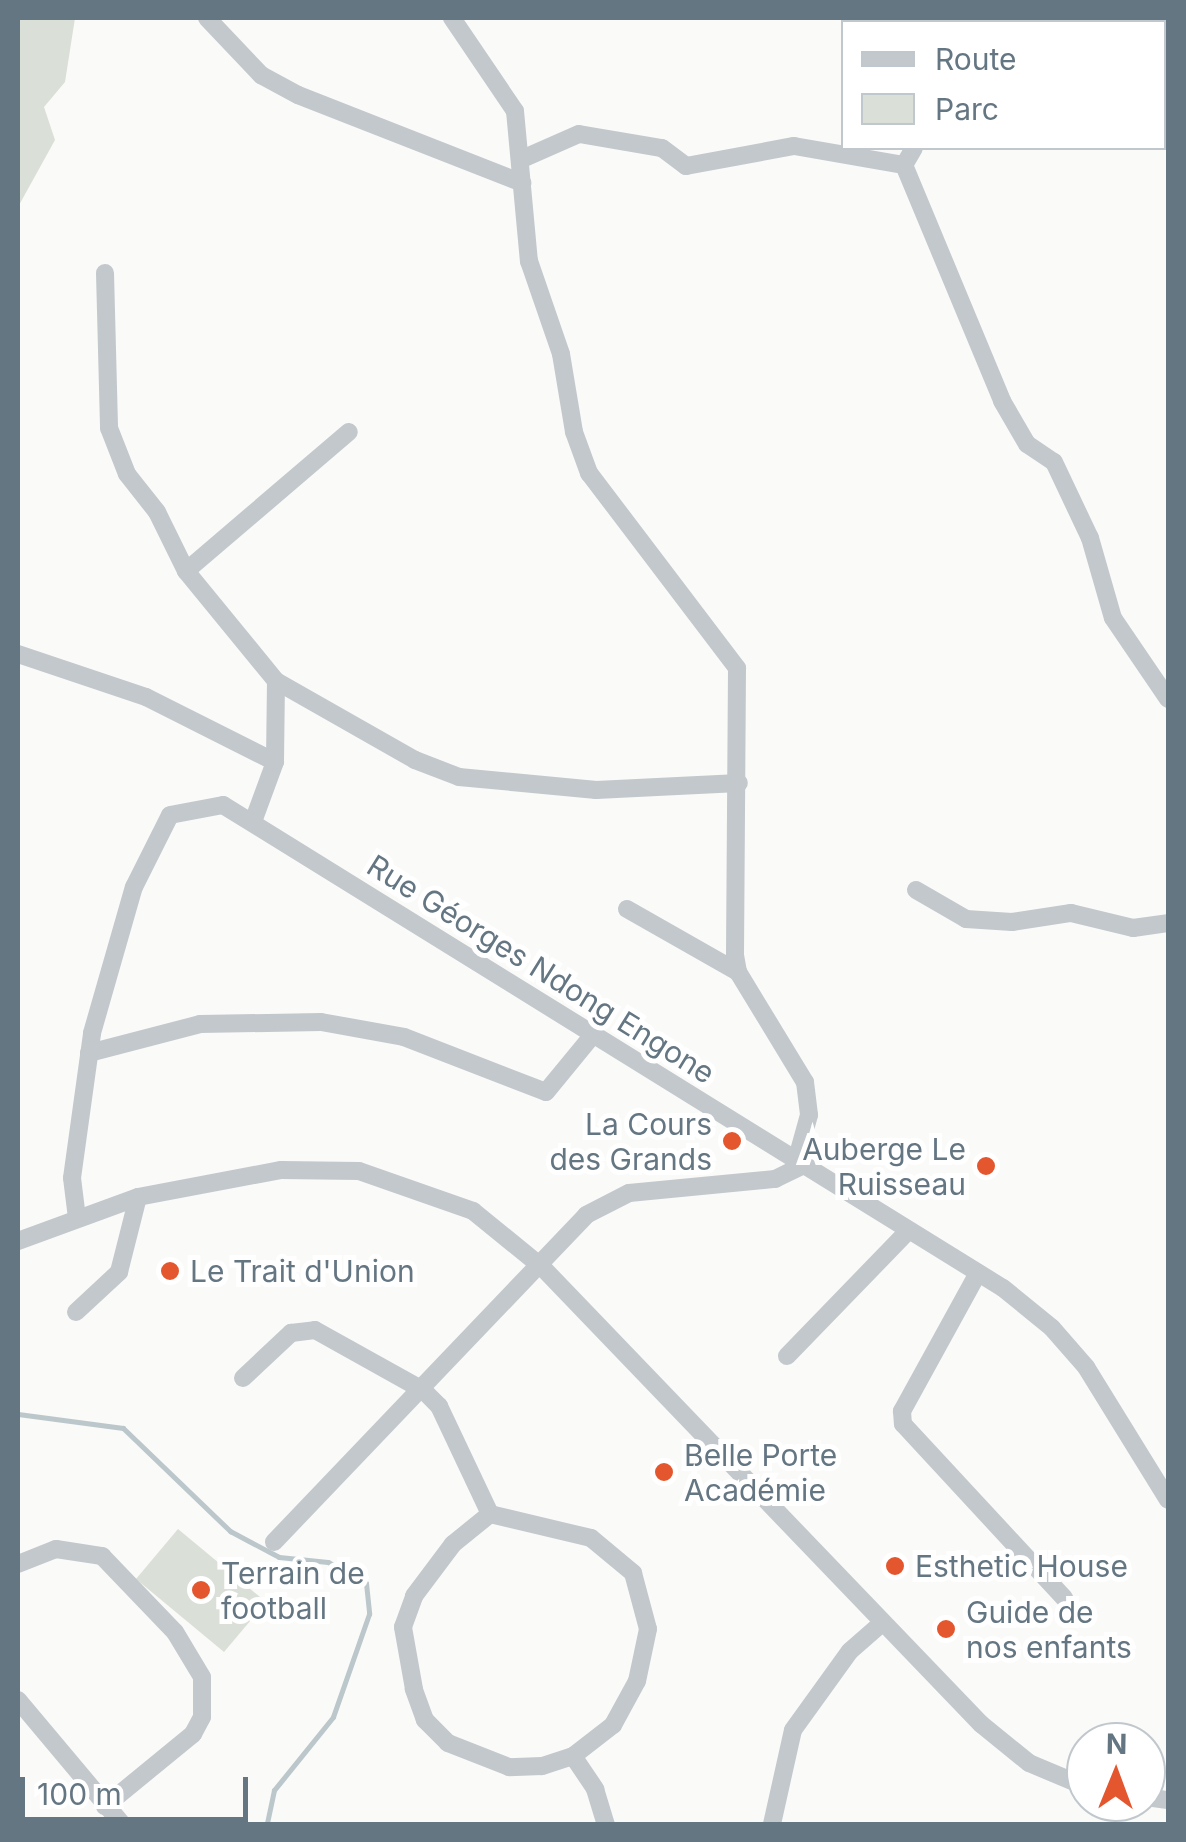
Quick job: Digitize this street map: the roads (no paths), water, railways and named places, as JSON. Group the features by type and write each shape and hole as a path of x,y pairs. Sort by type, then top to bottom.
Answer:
{"street":[{"path":"207,18 261,75 298,95 522,182"},
{"path":"452,18 516,111 528,261 562,354 574,432 589,473 737,668 738,972"},
{"path":"522,158 579,134 662,148 686,166 794,146 904,165"},
{"path":"904,165 913,150"},
{"path":"904,165 1002,401 1028,444 1054,462 1090,538 1113,618 1168,699"},
{"path":"105,273 109,428 126,474 157,512 186,571 276,681 415,760 459,776 596,790 738,783"},
{"path":"186,571 349,432"},
{"path":"18,654 146,697 275,762"},
{"path":"254,819 275,762 276,681"},
{"name":"Rue Géorges Ndong Engone","path":"77,1218 71,1188 89,1053 117,937 160,827 170,814 203,805 254,819 592,1036 978,1273 1066,1342 1168,1500"},
{"path":"916,890 966,919 1012,922 1071,912 1133,928 1168,923"},
{"path":"274,1542 542,1267 586,1215 629,1192 775,1179 799,1164 809,1114 805,1082 738,972 627,910"},
{"path":"89,1053 200,1024 321,1022 404,1038 546,1092 592,1036"},
{"path":"18,1241 138,1197 237,1173 359,1171 473,1211 542,1267 881,1624 1008,1747 1066,1777"},
{"path":"76,1312 119,1272 138,1197"},
{"path":"786,1356 908,1231"},
{"path":"978,1273 902,1411 903,1424 1064,1598"},
{"path":"244,1378 302,1328 423,1390 454,1431 490,1514"},
{"path":"490,1514 591,1538 633,1573 648,1629 637,1681 613,1725 573,1756 542,1766 477,1760 425,1720 414,1689 403,1627 414,1596 454,1544 490,1514"},
{"path":"18,1564 56,1549 102,1556 175,1632 202,1677 202,1717 193,1734 105,1806"},
{"path":"772,1824 793,1730 850,1651 881,1624"},
{"path":"18,1700 122,1824"},
{"path":"573,1756 595,1788 606,1824"}],"waterway":[{"path":"18,1414 123,1428 230,1531 279,1557 328,1562 366,1583 369,1614 333,1717 274,1790 267,1824"},
{"path":"441,1824 466,1824"}],"place":[{"name":"La Cours des Grands","path":"732,1141"},
{"name":"Auberge Le Ruisseau","path":"986,1166"},
{"name":"Le Trait d'Union","path":"170,1271"},
{"name":"Belle Porte Académie","path":"664,1472"},
{"name":"Esthetic House","path":"895,1566"},
{"name":"Terrain de football","path":"201,1590"},
{"name":"Guide de nos enfants","path":"946,1629"}]}
